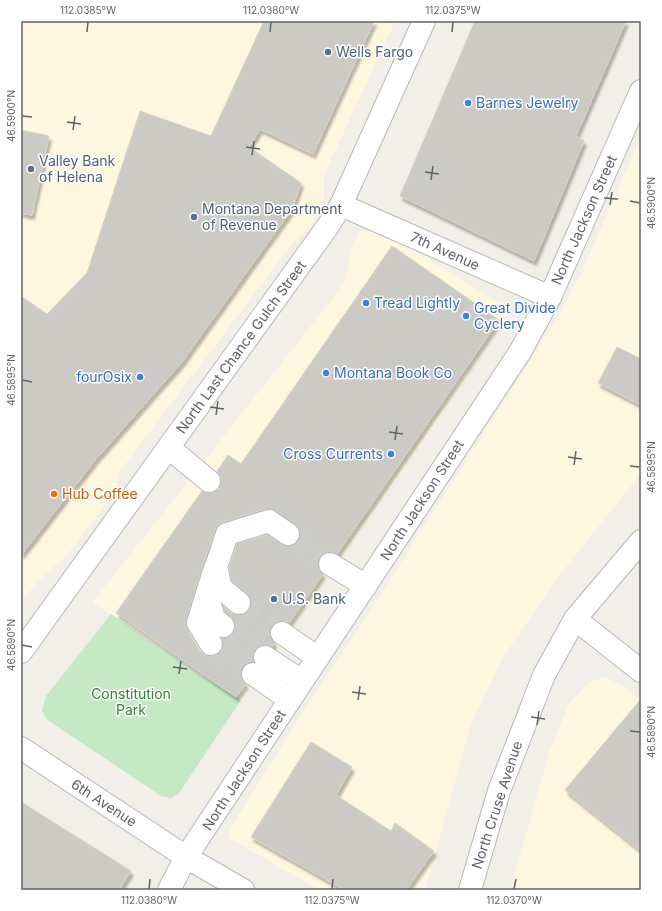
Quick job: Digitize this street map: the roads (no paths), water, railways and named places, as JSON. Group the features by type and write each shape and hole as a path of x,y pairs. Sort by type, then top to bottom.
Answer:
{"street":[{"name":"North Last Chance Gulch Street","path":"21,652 169,448 341,205 424,21"},
{"name":"North Jackson Street","path":"169,890 186,857 520,352 550,297 641,91"},
{"name":"7th Avenue","path":"341,205 550,297"},
{"path":"169,448 209,482"},
{"path":"217,635 207,594 227,534 269,521 288,534"},
{"name":"North Cruse Avenue","path":"470,890 499,791 544,675 575,619 641,541"},
{"path":"330,564 366,586"},
{"path":"216,567 221,588 239,603"},
{"path":"575,619 641,671"},
{"path":"282,633 318,658"},
{"path":"290,700 259,665 302,682"},
{"name":"6th Avenue","path":"21,748 186,857 243,890"}],"tunnel":[{"path":"288,534 330,564"},
{"path":"239,603 282,633"},
{"path":"223,626 265,657"},
{"path":"211,644 253,674"}],"place":[{"name":"Wells Fargo","path":"328,52"},
{"name":"Barnes Jewelry","path":"468,103"},
{"name":"Valley Bank of Helena","path":"31,169"},
{"name":"Montana Department of Revenue","path":"194,217"},
{"name":"Tread Lightly","path":"366,303"},
{"name":"Great Divide Cyclery","path":"466,316"},
{"name":"Montana Book Co","path":"326,373"},
{"name":"fourOsix","path":"140,377"},
{"name":"Cross Currents","path":"391,454"},
{"name":"Hub Coffee","path":"54,494"},
{"name":"U.S. Bank","path":"274,599"}],"park label":[{"name":"Constitution Park","path":"131,702"}]}
